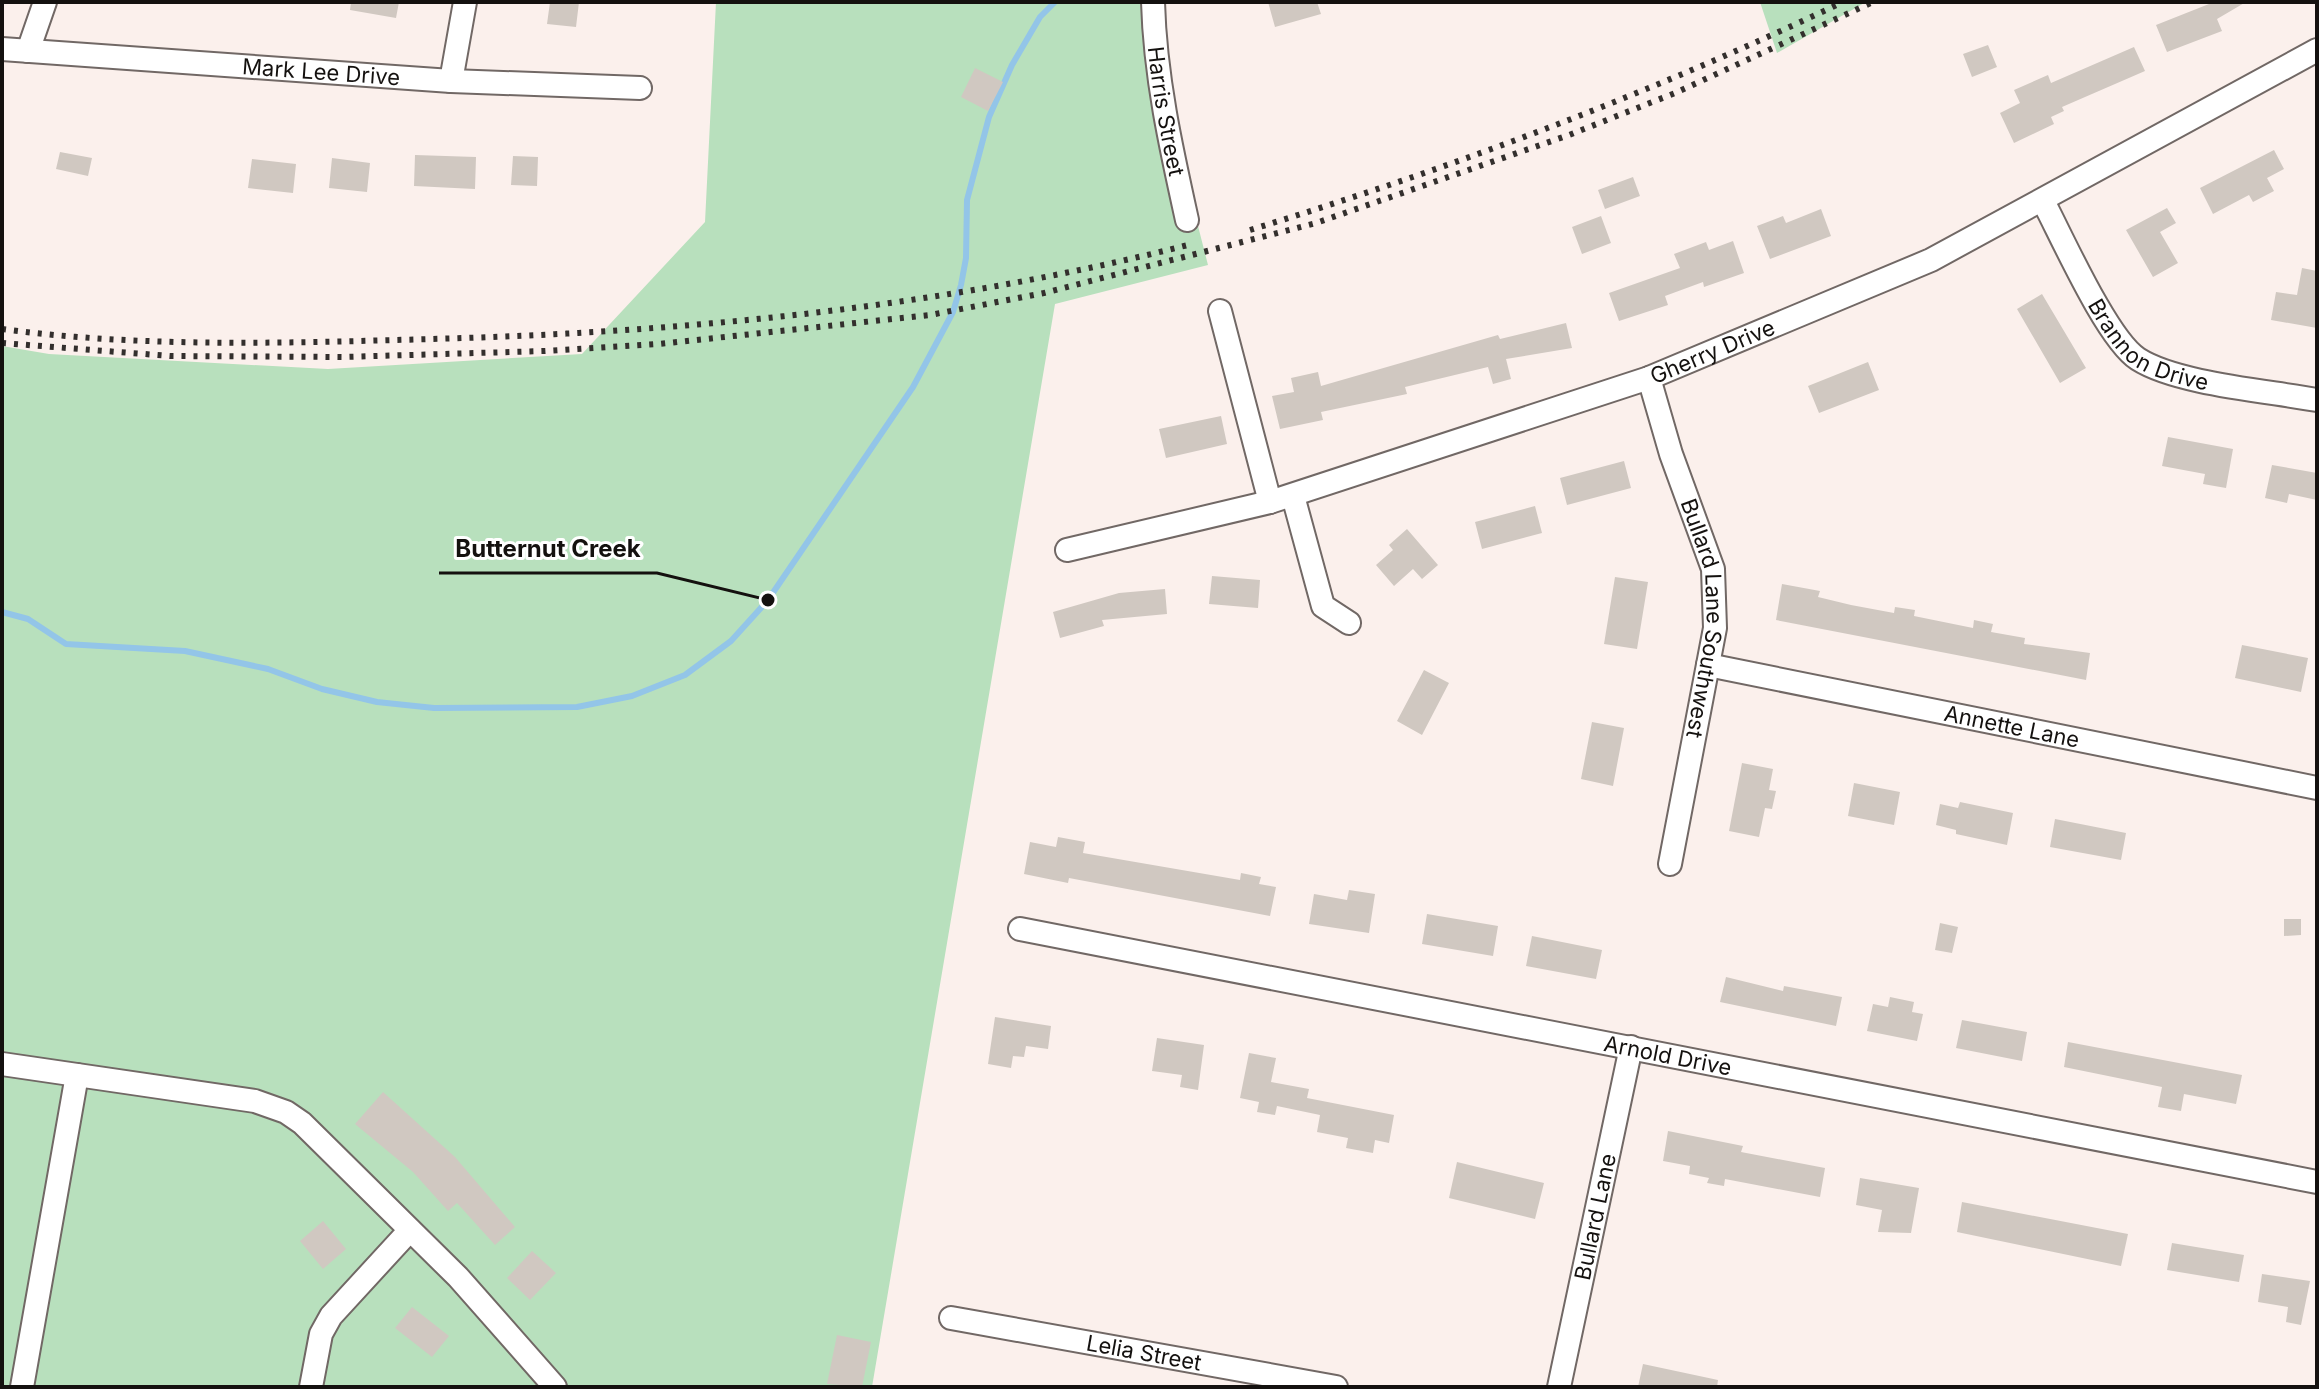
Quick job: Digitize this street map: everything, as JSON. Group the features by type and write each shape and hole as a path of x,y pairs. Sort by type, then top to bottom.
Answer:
{"street":[{"path":"28,51 45,2"},
{"path":"451,81 465,2"},
{"name":"Harris Street","path":"1153,2 1154,38 1168,138 1187,220"},
{"name":"Mark Lee Drive","path":"2,49 451,81 640,88"},
{"name":"Gherry Drive","path":"1067,550 1293,496 1649,378 1931,260 2317,50"},
{"name":"Brannon Drive","path":"2043,201 2105,315 2137,358 2181,376 2317,400"},
{"path":"1220,311 1270,502"},
{"name":"Bullard Lane Southwest","path":"1649,378 1671,454 1713,569 1715,628 1670,864"},
{"path":"1293,496 1323,606 1349,623"},
{"name":"Annette Lane","path":"1708,665 2317,788"},
{"name":"Arnold Drive","path":"1020,929 2317,1182"},
{"name":"Bullard Lane","path":"1559,1387 1631,1047"},
{"path":"2,1064 255,1101 286,1112 302,1123 515,1337 555,1387"},
{"path":"22,1387 77,1075"},
{"path":"311,1387 321,1334 331,1316 410,1230"},
{"name":"Lelia Street","path":"951,1318 1336,1387"}],"green space":[{"path":"716,2 1162,2 1166,101 1208,265 1055,304 872,1387 2,1387 2,346 49,354 328,369 582,354 705,222"},
{"path":"1760,2 1866,2 1777,53"}],"building":[{"path":"351,2 399,2 396,18 350,10"},
{"path":"550,2 579,2 576,27 547,24"},
{"path":"1268,2 1317,2 1321,14 1275,27"},
{"path":"2214,2 2246,2 2217,19 2222,31 2167,52 2156,25"},
{"path":"1988,45 1997,67 1972,77 1963,54"},
{"path":"2134,47 2145,71 2062,107 2064,111 2051,117 2054,124 2014,143 2000,113 2020,103 2014,90 2048,75 2051,83"},
{"path":"975,68 1003,82 988,111 961,97"},
{"path":"2274,150 2284,169 2267,178 2274,191 2253,202 2249,195 2213,214 2200,188"},
{"path":"60,152 92,158 88,176 56,169"},
{"path":"415,155 476,157 475,189 414,186"},
{"path":"513,156 538,157 537,186 511,185"},
{"path":"332,158 370,163 367,192 329,188"},
{"path":"252,159 296,164 293,193 248,188"},
{"path":"1633,177 1640,196 1605,209 1598,190"},
{"path":"2167,208 2176,223 2160,232 2178,263 2153,277 2126,230"},
{"path":"1821,209 1831,236 1770,259 1757,226 1783,216 1786,223"},
{"path":"1601,216 1611,243 1582,254 1572,227"},
{"path":"1733,241 1744,273 1704,287 1703,282 1665,296 1668,305 1619,321 1609,293 1680,268 1674,254 1706,242 1709,250"},
{"path":"2302,268 2317,271 2317,328 2271,320 2276,292 2297,295"},
{"path":"2042,294 2086,368 2060,383 2017,309"},
{"path":"1566,323 1572,348 1506,359 1511,379 1493,384 1488,367 1405,387 1407,394 1321,412 1323,420 1280,429 1272,396 1294,392 1291,378 1318,372 1321,386 1498,335 1500,339"},
{"path":"1868,362 1879,390 1819,413 1808,386"},
{"path":"1221,416 1227,444 1166,458 1159,429"},
{"path":"2168,437 2233,449 2226,488 2203,484 2205,474 2162,466"},
{"path":"1624,461 1631,488 1567,505 1560,478"},
{"path":"2272,465 2317,473 2317,500 2289,494 2287,503 2265,498"},
{"path":"1535,506 1542,533 1482,549 1475,522"},
{"path":"1407,529 1438,565 1422,579 1413,569 1394,586 1376,565 1393,550 1389,545"},
{"path":"1212,576 1260,580 1258,608 1209,604"},
{"path":"1615,577 1648,582 1637,649 1604,644"},
{"path":"1782,584 1820,591 1818,597 1851,605 1894,613 1895,607 1915,610 1914,616 1973,628 1974,620 1993,624 1991,632 2025,638 2024,644 2090,653 2086,680 1776,620"},
{"path":"1165,589 1167,614 1102,620 1104,626 1060,638 1053,612 1119,593"},
{"path":"2242,645 2308,658 2301,692 2235,678"},
{"path":"1424,670 1449,683 1422,735 1397,721"},
{"path":"1592,722 1624,728 1613,786 1581,779"},
{"path":"1742,763 1773,769 1769,790 1776,791 1772,809 1765,808 1759,837 1729,831"},
{"path":"1854,783 1900,792 1894,825 1848,816"},
{"path":"1960,802 2013,813 2007,845 1956,834 1956,830 1936,825 1940,804 1958,808"},
{"path":"2055,819 2126,833 2121,860 2050,847"},
{"path":"1058,837 1085,842 1083,853 1240,880 1241,873 1261,877 1259,884 1276,887 1270,916 1069,878 1068,883 1024,874 1030,842 1056,847"},
{"path":"1349,890 1375,894 1369,933 1309,924 1314,894 1347,900"},
{"path":"1427,914 1498,926 1493,956 1422,944"},
{"path":"2284,919 2301,919 2301,935 2284,936"},
{"path":"1940,923 1958,927 1952,953 1935,950"},
{"path":"1532,936 1602,950 1596,979 1526,966"},
{"path":"1726,977 1783,991 1784,986 1842,997 1836,1026 1720,1002"},
{"path":"1890,997 1914,1002 1912,1012 1923,1014 1917,1041 1867,1031 1873,1004 1888,1007"},
{"path":"995,1017 1051,1026 1048,1049 1026,1046 1024,1057 1013,1056 1011,1068 988,1064"},
{"path":"1962,1020 2027,1032 2022,1061 1956,1048"},
{"path":"1157,1038 1204,1045 1198,1090 1180,1087 1182,1075 1152,1071"},
{"path":"2068,1042 2242,1075 2236,1104 2184,1094 2181,1111 2158,1107 2162,1087 2064,1067"},
{"path":"1249,1053 1276,1058 1271,1082 1309,1089 1307,1098 1394,1115 1389,1143 1375,1140 1373,1153 1346,1148 1348,1138 1317,1132 1320,1115 1277,1106 1275,1115 1257,1112 1259,1102 1240,1098"},
{"path":"383,1092 455,1157 515,1227 495,1245 457,1203 448,1211 413,1172 355,1124"},
{"path":"1668,1131 1743,1146 1741,1152 1825,1168 1820,1197 1725,1179 1724,1186 1707,1183 1709,1178 1689,1174 1690,1166 1663,1161"},
{"path":"1457,1162 1544,1183 1535,1219 1449,1198"},
{"path":"1860,1178 1919,1188 1911,1233 1878,1232 1882,1210 1856,1205"},
{"path":"1962,1202 2128,1234 2121,1266 1957,1232"},
{"path":"323,1221 346,1249 323,1269 300,1241"},
{"path":"2172,1243 2244,1255 2239,1282 2167,1270"},
{"path":"532,1251 556,1273 530,1300 507,1278"},
{"path":"2262,1274 2310,1281 2301,1325 2286,1322 2288,1307 2258,1302"},
{"path":"412,1307 449,1336 432,1357 395,1328"},
{"path":"837,1335 871,1342 862,1387 827,1384"},
{"path":"1643,1364 1718,1380 1717,1387 1638,1387"}],"waterway":[{"path":"2,612 28,619 66,644 185,651 268,669 322,689 377,702 434,708 577,707 632,696 685,675 731,641 768,600 913,387 953,312 961,285 966,258 967,200 989,117 1012,65 1040,17 1055,2"}],"railway":[{"path":"1250,230 1401,181 1551,127 1698,67 1843,2"},
{"path":"2,343 170,356 342,357 544,351 659,344 930,315 1044,293 1316,223 1569,135 1675,93 1873,2"},
{"path":"2,329 109,339 216,343 527,336 623,330 718,323 907,301 1094,267 1188,245"}],"place":[{"name":"Butternut Creek","path":"768,600"}]}
